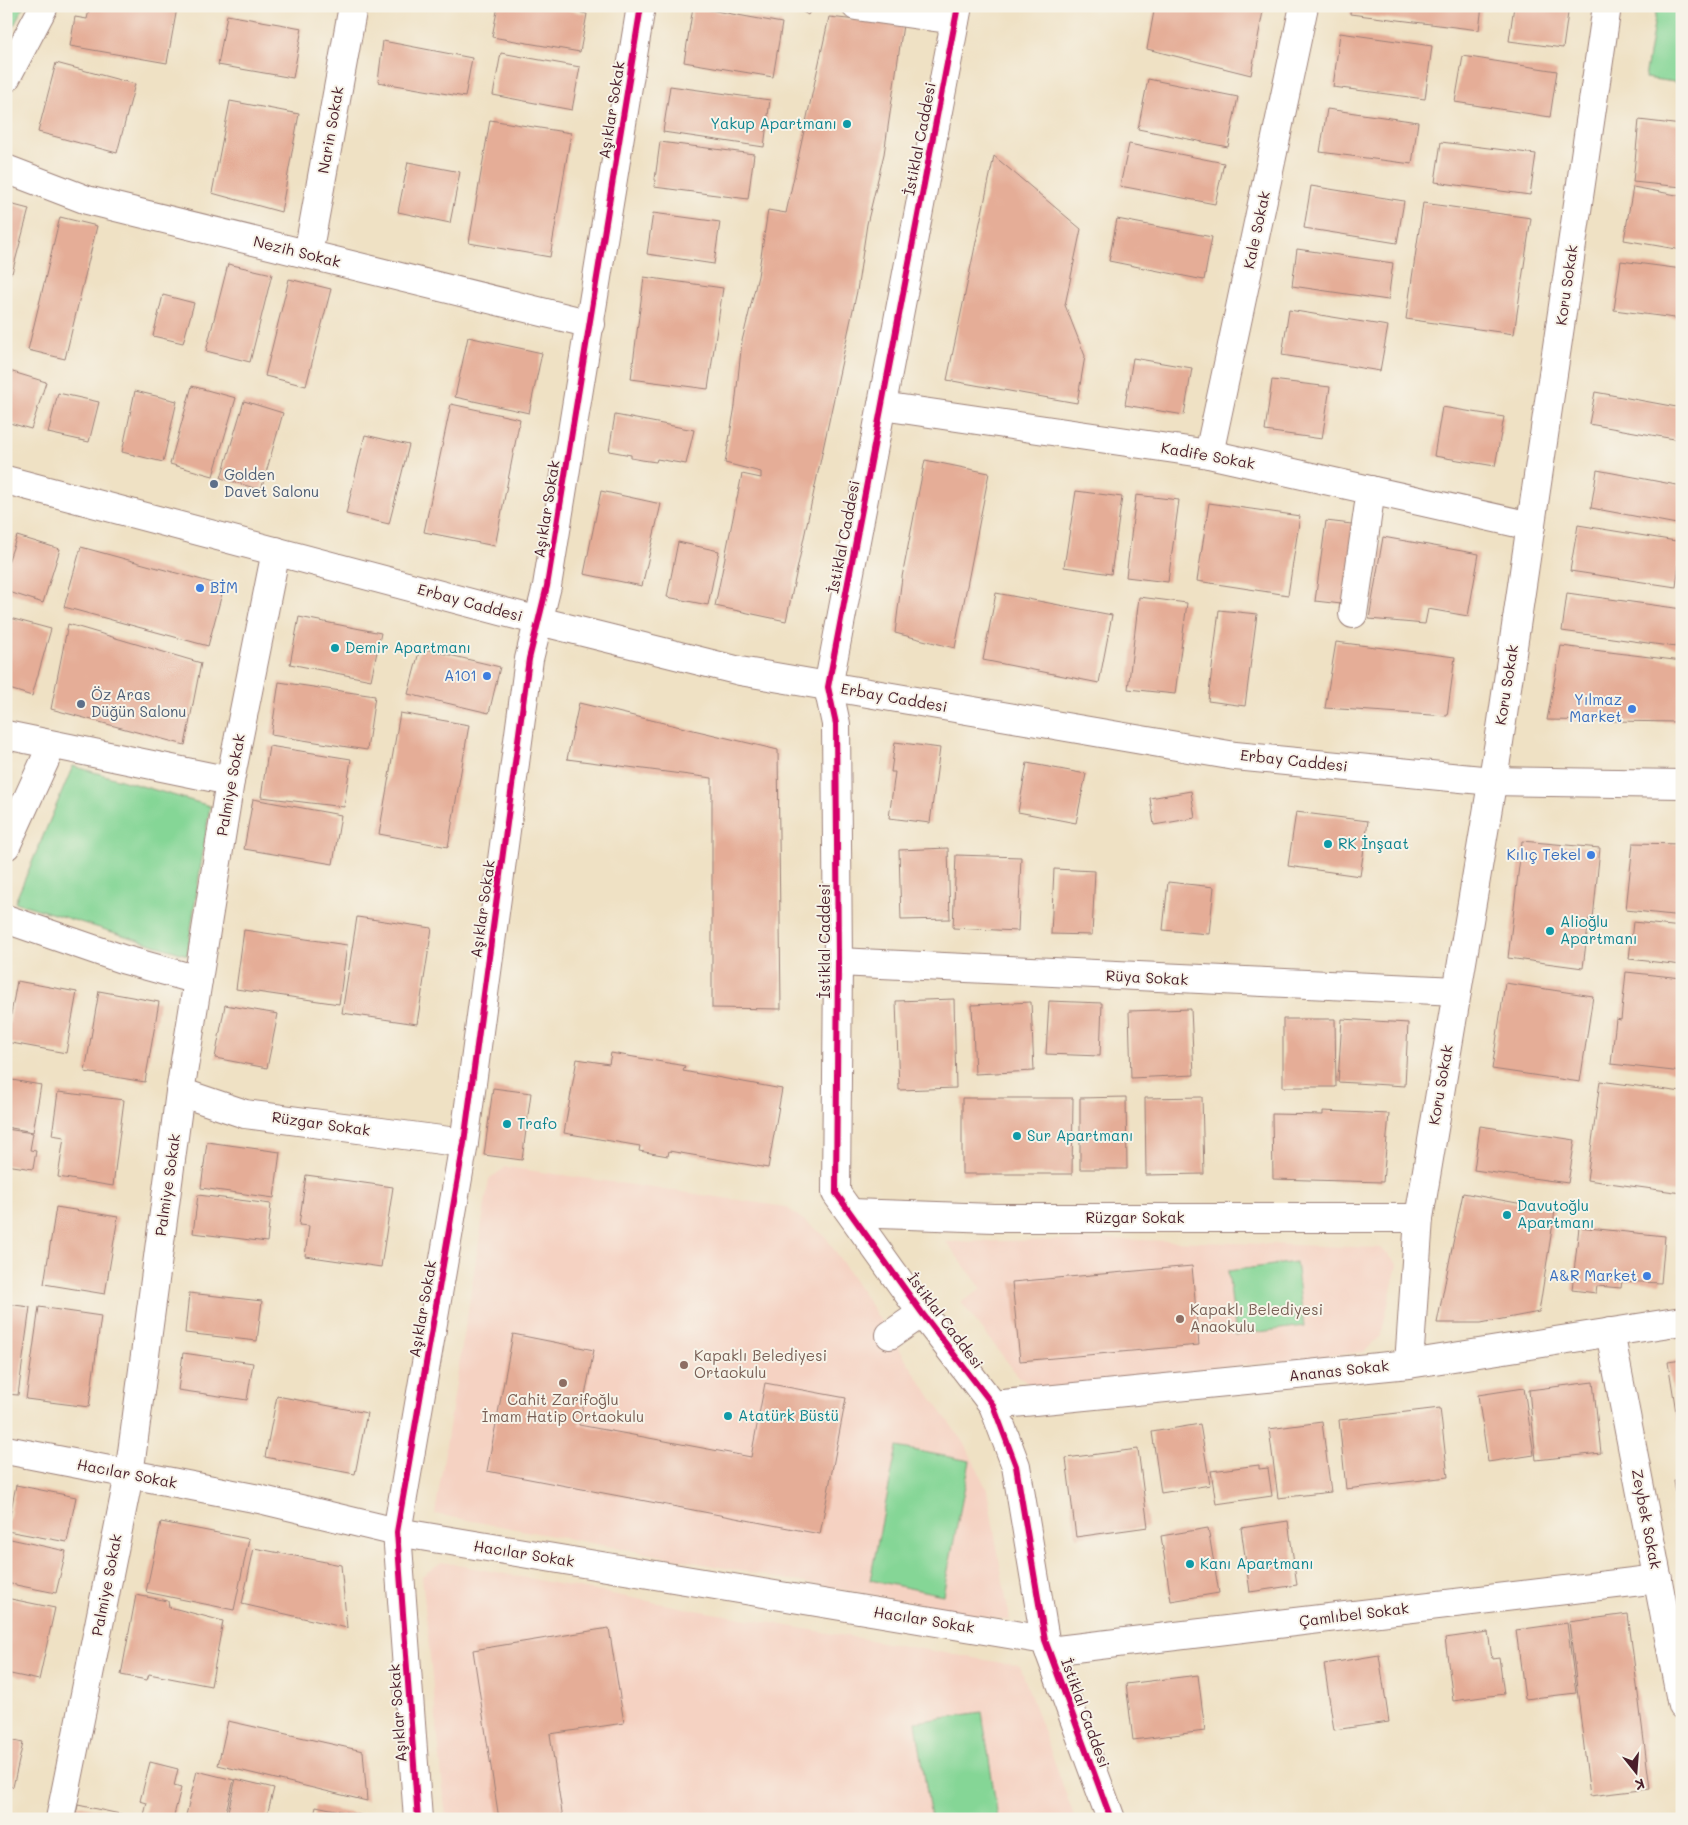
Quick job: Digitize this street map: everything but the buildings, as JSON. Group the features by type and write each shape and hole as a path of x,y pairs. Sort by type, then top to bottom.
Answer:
{"street":[{"path":"6,78 44,6"},
{"name":"Narin Sokak","path":"308,254 353,6"},
{"name":"Aşıklar Sokak","path":"418,1819 397,1532 464,1144 529,660 547,586 642,6"},
{"path":"856,6 956,13"},
{"name":"Kale Sokak","path":"1209,454 1304,6"},
{"name":"Koru Sokak","path":"1409,1364 1419,1218 1492,781 1607,6"},
{"name":"İstiklal Caddesi","path":"956,13 828,687 836,724 838,962 836,1193 922,1313 993,1405 1016,1466 1047,1646 1111,1819"},
{"name":"Nezih Sokak","path":"6,169 88,200 591,324"},
{"name":"Kadife Sokak","path":"882,406 1209,454 1531,526"},
{"name":"Erbay Caddesi","path":"6,480 539,621 740,671 828,687 1236,756 1492,781 1682,784"},
{"path":"1353,614 1371,490"},
{"name":"Palmiye Sokak","path":"60,1819 129,1475 180,1092 230,781 276,551"},
{"path":"6,735 230,781"},
{"path":"6,846 52,744"},
{"path":"6,919 122,959 198,980"},
{"name":"Rüya Sokak","path":"838,962 1457,992"},
{"name":"Rüzgar Sokak","path":"180,1092 245,1114 464,1144"},
{"name":"Rüzgar Sokak","path":"851,1213 994,1218 1419,1218"},
{"path":"890,1335 922,1313"},
{"name":"Ananas Sokak","path":"993,1405 1409,1364 1682,1321"},
{"name":"Zeybek Sokak","path":"1610,1332 1682,1706"},
{"name":"Hacılar Sokak","path":"6,1450 258,1499 397,1532 711,1575 1047,1646"},
{"name":"Çamlıbel Sokak","path":"1047,1646 1658,1579"}],"shaded area":[{"name":"Kapaklı Belediyesi Ortaokulu","path":"506,1167 786,1207 825,1236 930,1396 966,1446 987,1490 1010,1621 435,1514 489,1179"},
{"name":"Kapaklı Belediyesi Anaokulu","path":"1111,1239 1382,1248 1397,1264 1381,1336 1364,1352 1036,1389 1019,1377 961,1302 982,1289 946,1242"},
{"path":"442,1562 690,1609 1020,1666 1075,1819 446,1819 422,1576"}],"green space":[{"path":"6,6 24,6 6,41"},
{"path":"1657,6 1682,6 1682,83 1645,78"},
{"path":"73,766 210,806 187,955 15,902"},
{"path":"1296,1262 1304,1326 1236,1335 1228,1271"},
{"path":"897,1447 970,1461 943,1595 870,1580"},
{"path":"982,1712 998,1819 931,1819 916,1722"}],"cycle path":[{"path":"418,1819 397,1532 464,1143 529,659 547,586 641,6"},
{"path":"958,6 828,687 836,724 838,962 836,1193 922,1313 993,1405 1016,1466 1045,1640 1111,1819"}],"place":[{"name":"Yakup Apartmanı","path":"847,124"},
{"name":"Golden Davet Salonu","path":"214,484"},
{"name":"BİM","path":"200,588"},
{"name":"Demir Apartmanı","path":"335,648"},
{"name":"A101","path":"487,676"},
{"name":"Öz Aras Düğün Salonu","path":"81,704"},
{"name":"Yılmaz Market","path":"1632,709"},
{"name":"RK İnşaat","path":"1328,844"},
{"name":"Kılıç Tekel","path":"1591,855"},
{"name":"Alioğlu Apartmanı","path":"1550,931"},
{"name":"Trafo","path":"507,1124"},
{"name":"Sur Apartmanı","path":"1017,1136"},
{"name":"Davutoğlu Apartmanı","path":"1507,1215"},
{"name":"A&R Market","path":"1647,1276"},
{"name":"Kapaklı Belediyesi Anaokulu","path":"1180,1319"},
{"name":"Kapaklı Belediyesi Ortaokulu","path":"684,1365"},
{"name":"Cahit Zarifoğlu İmam Hatip Ortaokulu","path":"563,1383"},
{"name":"Atatürk Büstü","path":"728,1416"},
{"name":"Kanı Apartmanı","path":"1190,1564"}]}
